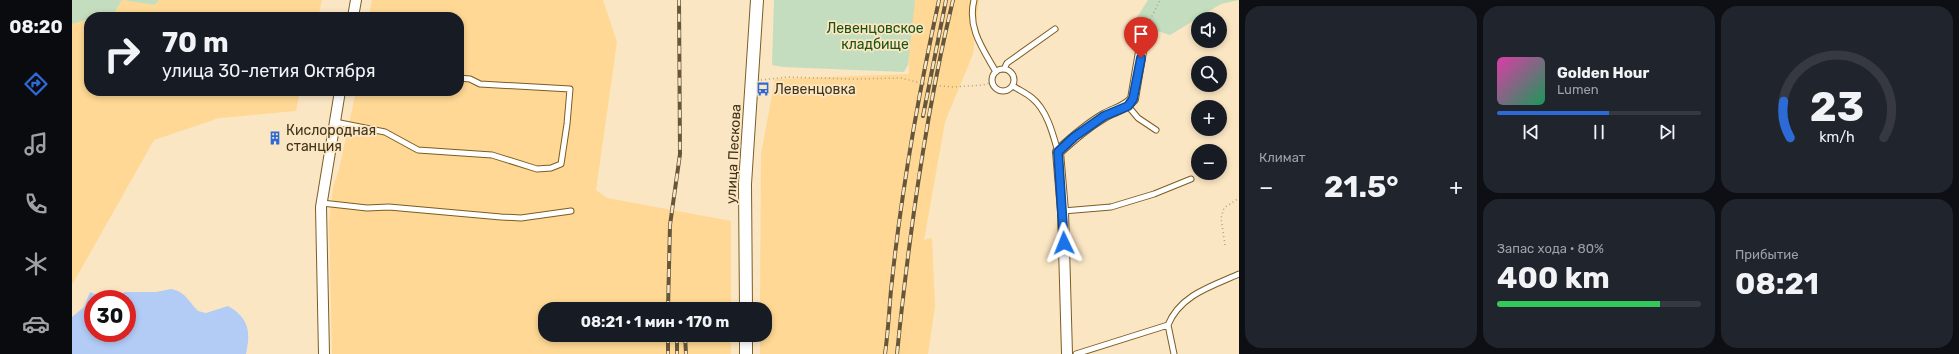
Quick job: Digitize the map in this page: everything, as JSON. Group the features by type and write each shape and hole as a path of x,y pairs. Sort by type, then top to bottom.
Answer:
{"street":[{"path":"354,12 356,0"},
{"name":"улица Пескова","path":"746,302 745,184 757,0"},
{"path":"1067,354 1063,211 1058,152 1074,137 1104,116 1128,106 1133,99 1138,79 1145,28"},
{"path":"324,354 322,203 339,96"},
{"path":"746,342 746,354"}],"lane":[{"path":"974,0 971,11 972,26 996,72 993,82 994,86 1002,91 1010,89 1013,86 1014,77 1009,70 1004,69 996,72"},
{"path":"1004,69 1006,63 1055,29"},
{"path":"335,122 385,132 418,150 492,155 537,169 551,168 561,164 570,89 480,84 470,79 464,78"},
{"path":"1013,86 1033,99 1044,114 1051,127 1058,152"},
{"path":"1128,106 1138,118 1156,130"},
{"path":"1063,211 1111,207 1154,194 1191,179"},
{"path":"322,203 367,208 389,207 521,218 570,211"},
{"path":"1174,354 1168,325 1171,318 1186,300 1196,292 1239,274"},
{"path":"1076,354 1168,325"}],"path":[{"path":"1145,28 1160,0"},
{"path":"751,81 788,77 852,79 901,78 929,85 954,87 983,85 993,82"},
{"path":"1226,245 1221,218 1222,213 1224,208 1239,198"}],"shaded area":[{"path":"122,0 155,5 159,0 322,0 319,12 115,12"},
{"path":"372,0 603,0 617,42 596,190 607,198 731,221 731,302 538,302 538,342 731,342 731,354 332,354 329,223 333,187 339,170 355,96 464,96 464,12 370,12"},
{"path":"915,0 979,0 973,54 945,122 924,240 932,238 935,306 928,354 760,354 760,342 772,342 772,302 760,302 761,154 775,79 909,74 908,43"},
{"path":"84,20 84,96 299,96 296,111 219,118 154,140 72,285 72,24"}],"green space":[{"path":"72,0 122,0 115,12 84,12 84,20 72,24"},
{"path":"122,0 159,0 155,5"},
{"name":"Левенцовское кладбище","path":"774,0 915,0 908,65 904,72 783,67 772,65"},
{"path":"1148,0 1239,0 1221,4 1208,12 1191,12 1191,22 1170,35 1154,30 1136,19"}],"water":[{"path":"171,289 176,290 183,294 198,311 206,313 228,306 240,315 247,326 248,346 246,354 72,354 72,317 84,307 84,342 136,342 136,292 156,292"}],"railway":[{"path":"668,302 670,225 680,154 679,0"},
{"path":"885,354 895,254 905,181 917,108 939,0"},
{"path":"923,116 946,0"},
{"path":"897,354 919,176 934,88 953,0"},
{"path":"668,342 668,354"},
{"path":"677,342 677,354"},
{"path":"685,342 686,354"}],"place":[{"name":"Левенцовка","path":"763,89"},
{"name":"Кислородная станция","path":"275,138"}],"route":[{"path":"1064,243 1058,152 1074,137 1104,116 1128,106 1133,99 1141,58"}]}
